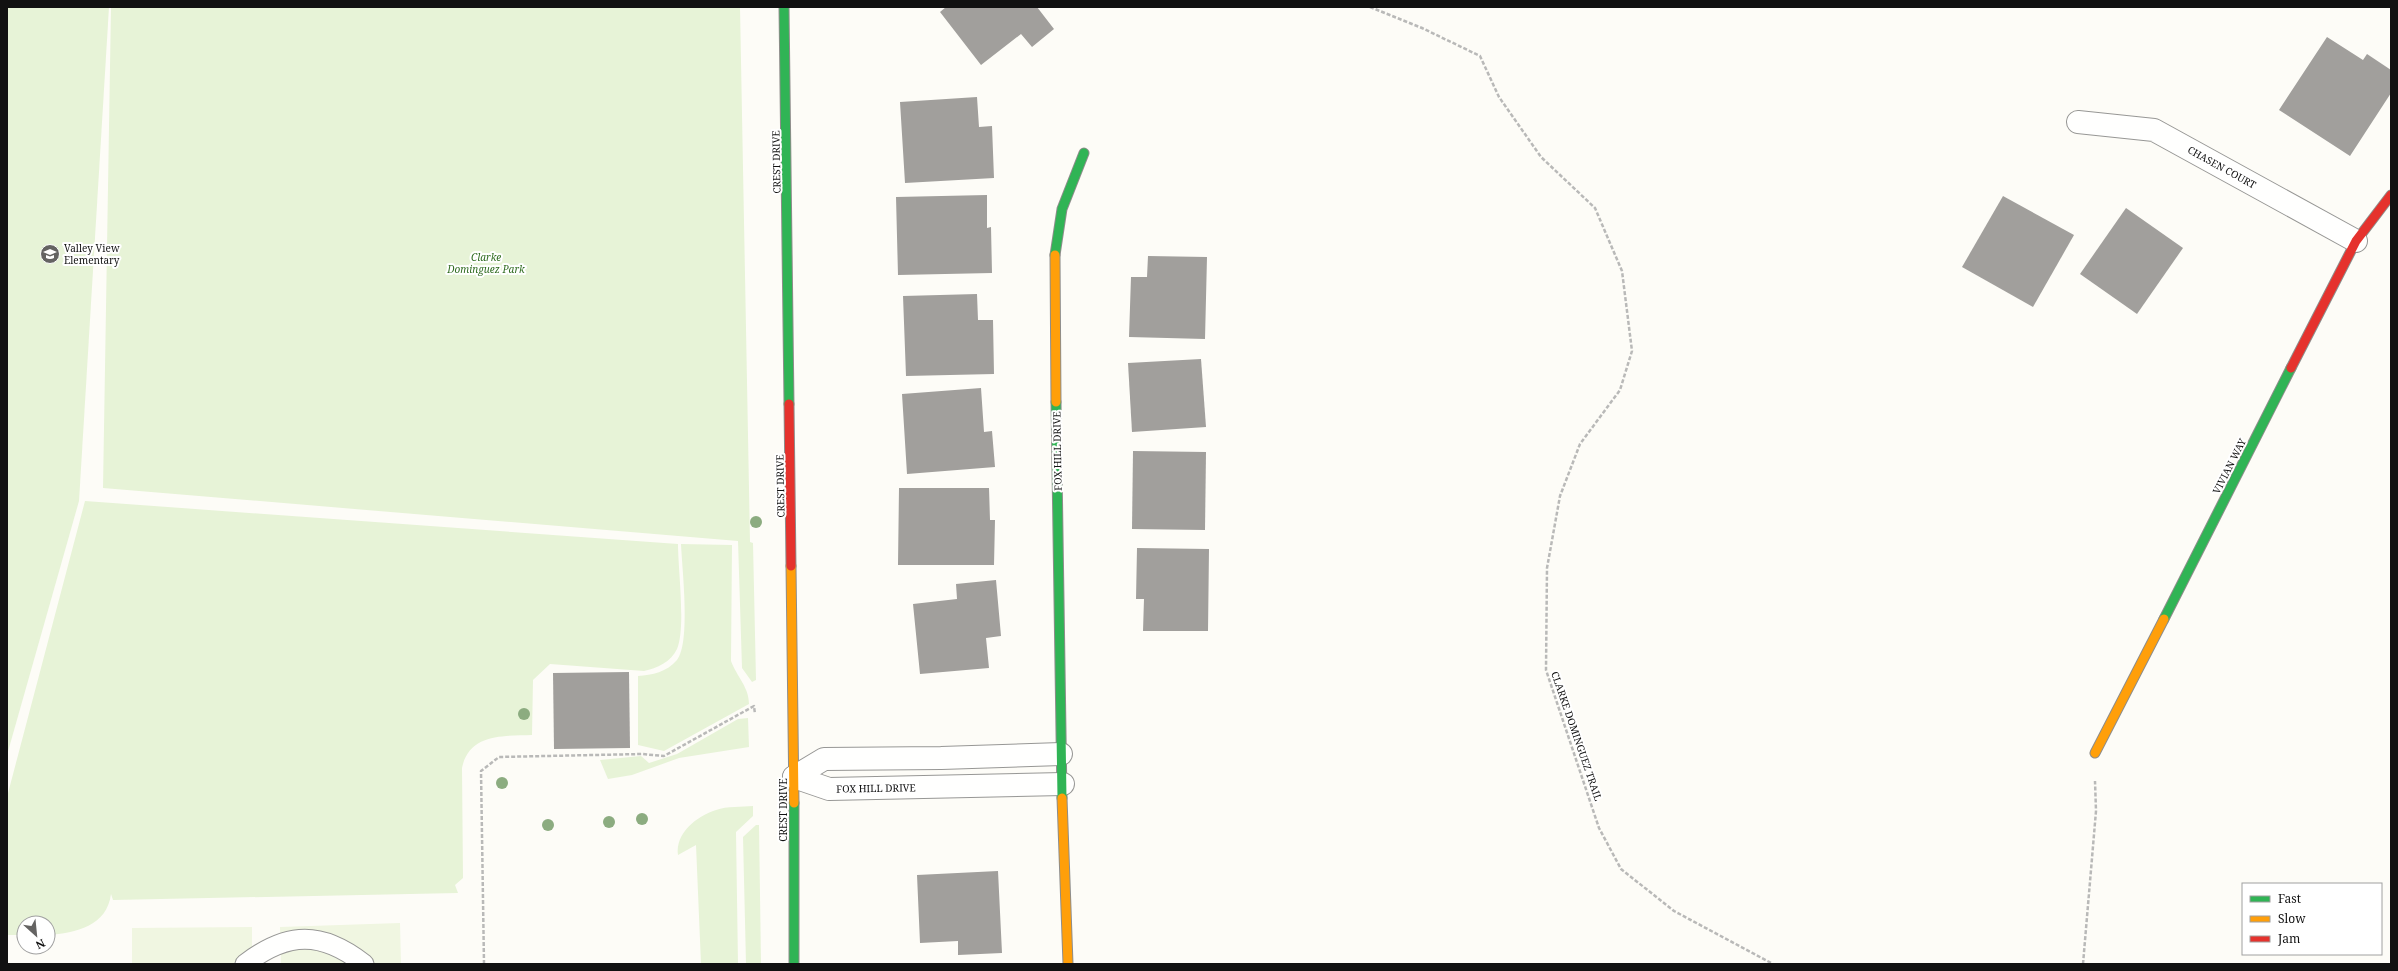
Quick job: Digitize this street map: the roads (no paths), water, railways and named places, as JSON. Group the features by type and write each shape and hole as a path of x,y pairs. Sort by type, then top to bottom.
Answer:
{"street":[{"name":"CREST DRIVE","path":"784,7 794,777 794,964"},
{"name":"CHASEN COURT","path":"2078,122 2154,130 2356,241"},
{"name":"FOX HILL DRIVE","path":"1068,964 1061,754 1054,262 1062,208 1084,153"},
{"name":"VIVIAN WAY","path":"2095,753 2356,241 2391,195"},
{"path":"794,777 824,759 941,758 1061,754"},
{"path":"941,758 941,786"},
{"name":"FOX HILL DRIVE","path":"794,777 829,789 1063,784"}],"lane":[{"path":"245,964 264,949 291,940 319,940 345,949 364,964"}],"place":[{"name":"Valley View Elementary","path":"50,254"}],"park label":[{"name":"Clarke Dominguez Park","path":"486,262"}]}
